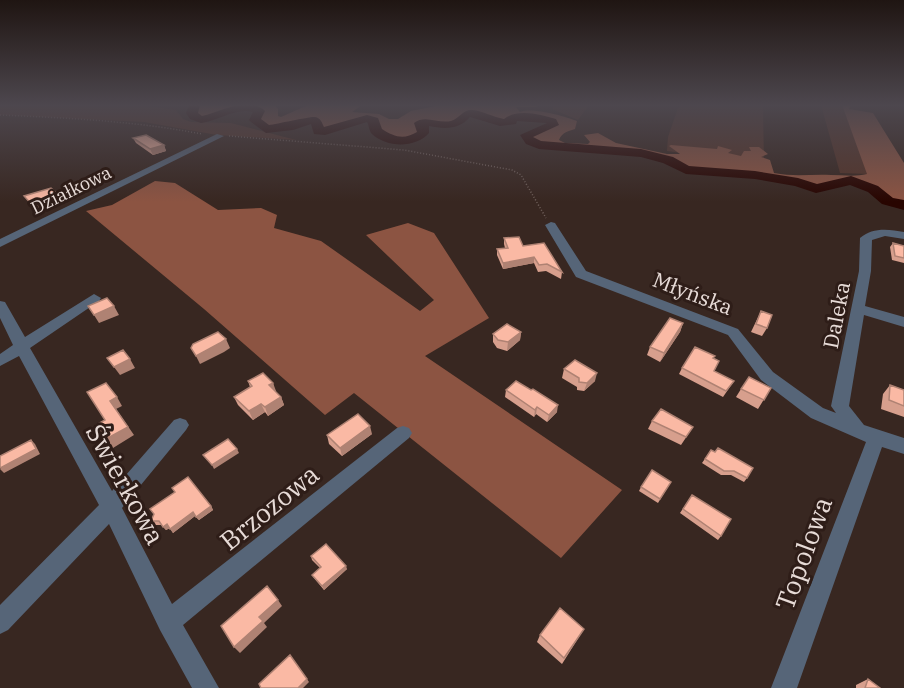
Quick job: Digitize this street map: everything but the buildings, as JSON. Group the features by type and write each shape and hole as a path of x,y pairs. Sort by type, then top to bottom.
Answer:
{"street":[{"name":"Działkowa","path":"0,243 218,137"},
{"name":"Młyńska","path":"551,225 581,274 733,332 741,340 755,363 787,393 817,413 904,447"},
{"name":"Daleka","path":"868,434 847,418 840,406 857,308 866,271 866,238 882,232 904,236"},
{"path":"0,361 94,298"},
{"name":"Świerkowa","path":"0,305 63,426 111,507 168,622 206,688"},
{"path":"857,308 904,322"},
{"path":"0,622 111,507 180,425"},
{"name":"Brzozowa","path":"168,622 403,433"},
{"name":"Topolowa","path":"784,688 868,434"}],"path":[{"path":"235,137 404,150 506,168 521,175 551,225"}],"shaded area":[{"path":"250,137 285,137 296,140"},
{"path":"388,137 417,137 412,140 400,141"},
{"path":"528,137 560,137 559,140 565,143 588,144 590,142 586,137 605,137 616,143 667,154 680,154 669,146 671,145 717,149 718,146 732,150 728,153 741,156 744,151 751,151 749,147 759,147 768,154 761,157 770,160 774,173 854,176 867,174 854,137 888,137 904,163 904,203 889,200 878,191 850,180 816,188 798,182 755,175 687,169 668,159 641,152 540,144 531,141"},
{"path":"668,137 764,137 764,164 667,151"},
{"path":"830,137 854,137 868,174 840,173"},
{"path":"155,181 175,183 218,210 261,208 277,215 274,228 321,241 420,311 434,300 366,235 408,223 434,233 489,318 425,356 622,490 561,558 354,393 325,415 204,309 86,211 112,205"}],"waterway":[{"path":"386,137 400,141 417,137"},
{"path":"527,137 539,145 641,153 668,160 686,170 755,175 798,182 816,189 851,180 873,189 888,201 904,205"}]}
